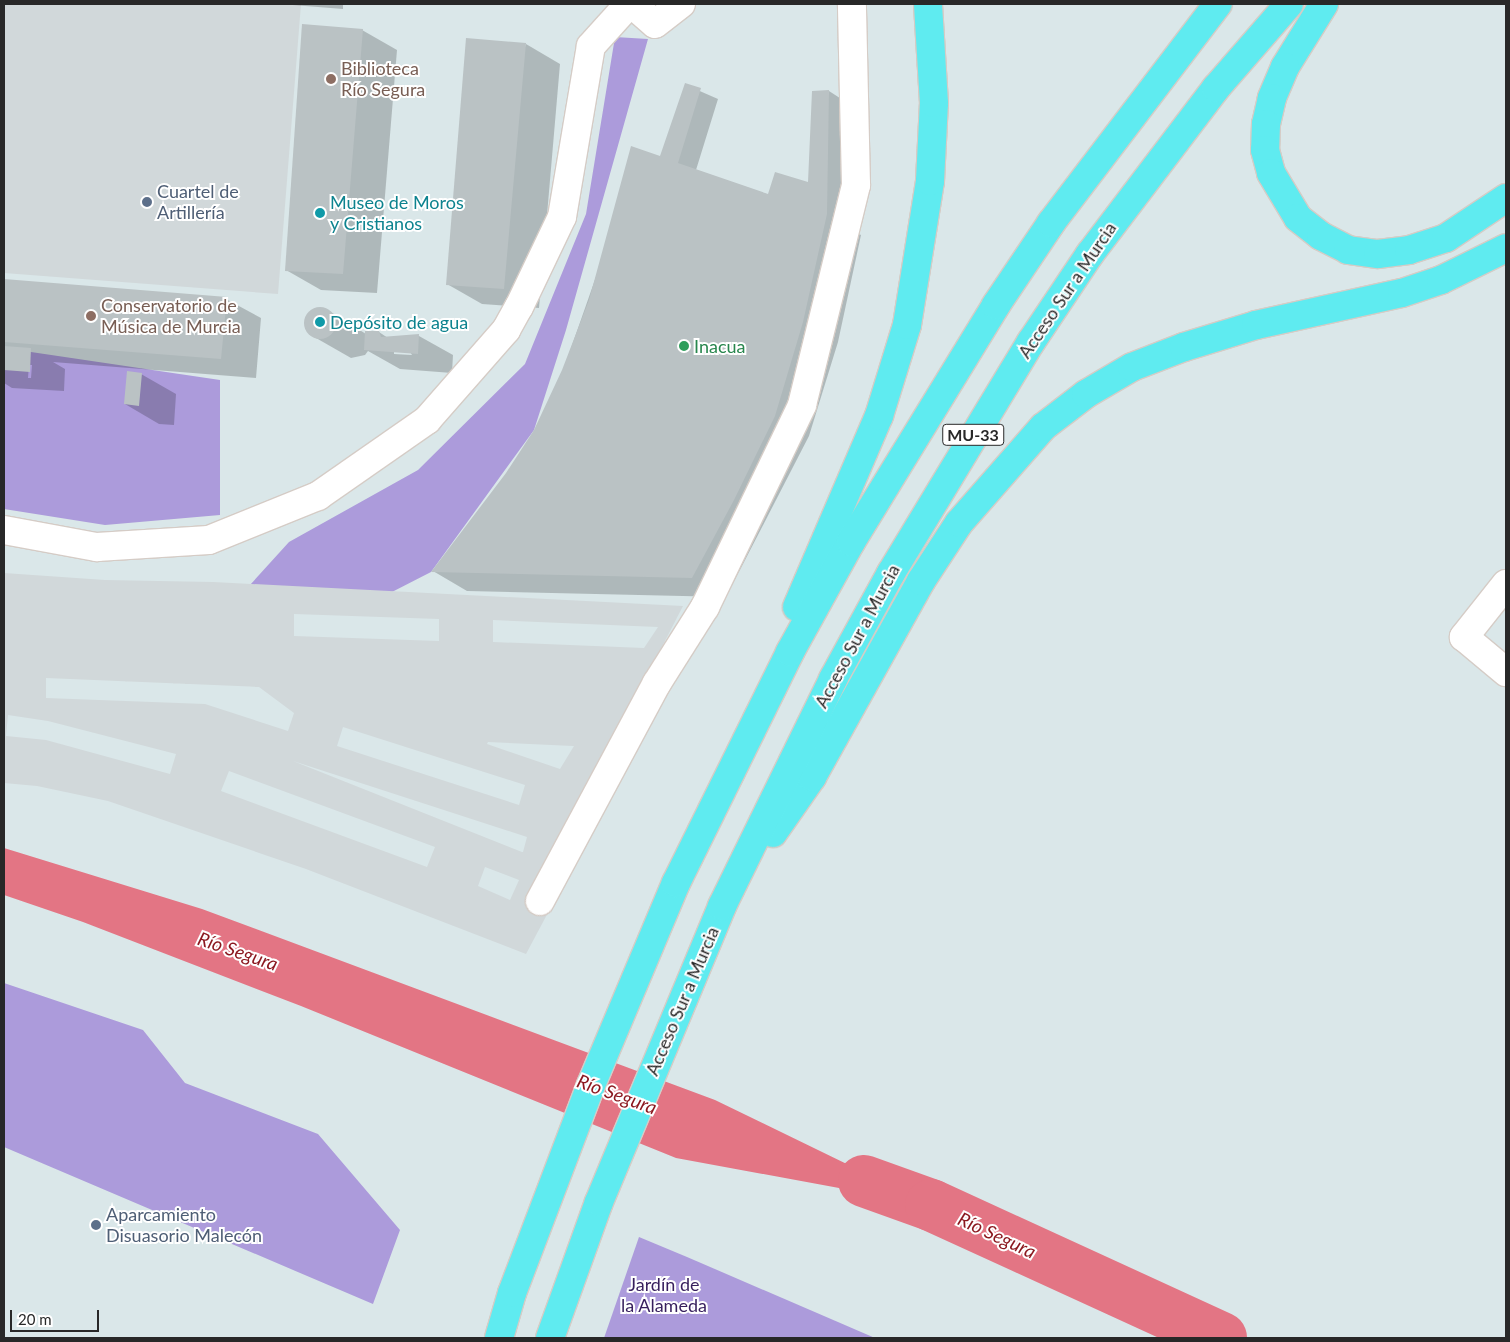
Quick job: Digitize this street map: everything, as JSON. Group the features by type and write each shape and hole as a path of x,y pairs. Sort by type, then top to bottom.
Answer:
{"highway":[{"path":"676,883 851,485 879,416 907,325 930,181 934,103 928,4"},
{"name":"MU-33","path":"498,1338 512,1293 591,1085 676,883 790,652 935,401 1052,223 1218,4"},
{"name":"Acceso Sur a Murcia","path":"550,1338 559,1309 623,1142 722,906 833,679 891,573 1026,350 1090,254 1216,88 1289,4"},
{"path":"1324,4 1285,67 1272,98 1266,124 1265,150 1271,174 1298,218 1321,236 1348,250 1378,254 1409,250 1446,238 1506,198"},
{"path":"722,906 812,777 921,581 959,523 1043,427 1086,394 1132,367 1184,346 1256,325 1402,293 1441,280 1506,248"}],"street":[{"path":"4,530 97,547 209,540 318,496 427,420 506,330 562,217 591,46 630,4 655,24 681,4"},
{"path":"540,901 657,683 705,608 802,405 856,185 852,4"},
{"path":"1506,584 1464,637 1506,672"}],"green space":[{"path":"615,37 648,39 566,330 534,430 431,572 390,593 250,585 289,542 418,470 525,364 586,214"},
{"path":"4,348 220,380 220,515 105,525 4,509"},
{"path":"4,983 143,1030 185,1083 318,1134 400,1230 373,1304 4,1147"},
{"name":"Jardín de la Alameda","path":"639,1237 687,1257 875,1338 604,1338"}],"shaded area":[{"path":"4,4 301,4 278,294 4,273"},
{"path":"4,573 105,580 213,582 683,606 636,697 567,877 526,954 306,869 108,801 37,786 4,783","holes":["294,614 439,619 439,641 294,636","493,620 658,627 644,648 493,642","46,678 259,687 294,713 288,731 205,704 46,698","8,715 48,721 176,754 170,774 46,740 6,736","343,727 525,785 519,805 337,746","488,742 574,746 560,769 487,744","293,761 527,837 522,852","229,771 435,847 427,867 221,791","485,867 519,880 510,900 478,886"]}],"water":[{"path":"4,848 202,909 715,1100 931,1205 676,1158 301,1006 83,922 4,895"}],"building":[{"path":"302,24 363,29 343,274 285,271"},
{"path":"466,38 526,43 504,289 446,285"},
{"name":"Inacua","path":"685,83 701,88 678,163 768,194 775,172 808,182 812,91 829,90 827,214 803,322 775,416 734,500 692,578 431,572 506,473 534,430 562,370 589,300 631,146 660,156"},
{"path":"4,279 227,297 221,359 4,342"},
{"name":"Depósito de agua","path":"320,307 326,308 331,312 335,317 335,329 331,334 326,338 320,339 314,338 309,334 305,329 304,323 305,317 309,312 314,308"},
{"path":"365,331 379,331 381,337 419,334 418,354 364,350"},
{"path":"4,346 31,348 30,372 4,370"},
{"path":"127,371 142,373 139,406 124,404"}],"waterway":[{"name":"Río Segura","path":"864,1181 931,1205 1221,1338"}],"place":[{"name":"Biblioteca Río Segura","path":"331,79"},
{"name":"Cuartel de Artillería","path":"147,202"},
{"name":"Museo de Moros y Cristianos","path":"320,213"},
{"name":"Conservatorio de Música de Murcia","path":"91,316"},
{"name":"Depósito de agua","path":"320,322"},
{"name":"Inacua","path":"684,346"},
{"name":"Aparcamiento Disuasorio Malecón","path":"96,1225"}]}
